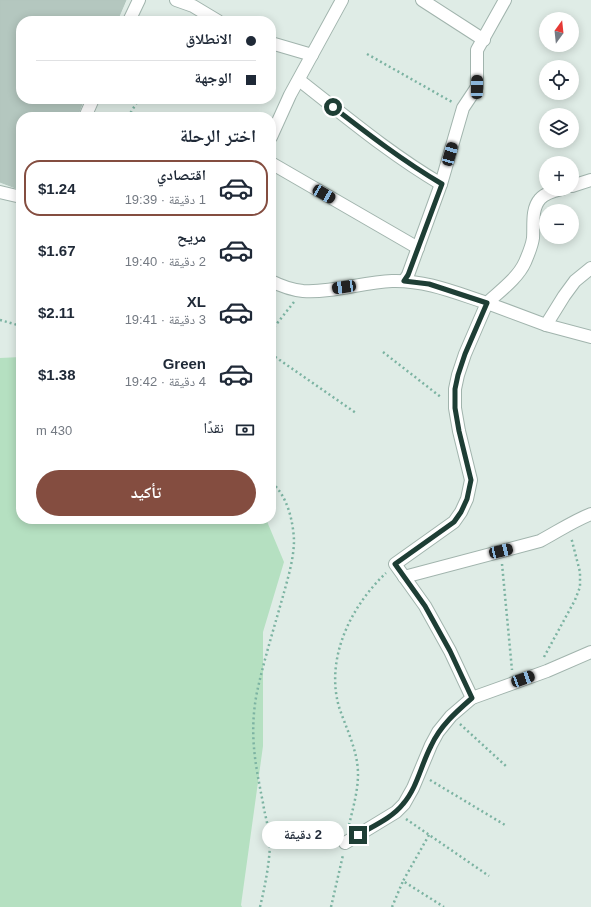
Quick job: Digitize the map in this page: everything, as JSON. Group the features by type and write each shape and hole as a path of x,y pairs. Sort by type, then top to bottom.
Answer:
{"street":[{"path":"131,16 139,0"},
{"path":"176,0 193,6 210,16"},
{"path":"276,127 312,54 342,0"},
{"path":"422,0 484,40"},
{"path":"404,281 408,275 442,184 463,108 477,87 478,50 505,0"},
{"path":"276,44 312,54"},
{"path":"299,80 380,143 442,184"},
{"path":"276,166 418,248"},
{"path":"579,184 591,180"},
{"path":"0,192 16,196"},
{"path":"472,698 450,651 425,606 395,564 454,522 467,499 471,480 455,408 455,389 458,375 465,354 487,303 520,271 524,263 533,240 535,207 539,199 543,196"},
{"path":"546,325 575,281 591,268"},
{"path":"276,283 303,291 332,289 381,281 404,281 429,284 487,303 546,325 591,337"},
{"path":"404,577 540,541 567,525 591,514"},
{"path":"346,843 396,812 404,804 413,788 438,732 451,716 472,698 591,652"}],"path":[{"path":"367,54 463,108"},
{"path":"276,324 303,291"},
{"path":"0,320 16,325"},
{"path":"383,352 455,408"},
{"path":"276,357 356,413"},
{"path":"260,907 268,873 270,844 268,824 263,805 253,745 252,724 258,692 290,569 294,540 291,517 282,494 276,487"},
{"path":"534,675 575,600 580,587 580,572 567,525"},
{"path":"501,551 513,683"},
{"path":"331,907 346,843 358,773 356,753 339,704 334,680 336,661 341,642 351,617 372,586 395,564"},
{"path":"451,716 507,767"},
{"path":"419,773 505,825"},
{"path":"396,812 489,876"},
{"path":"392,907 403,881 429,835"},
{"path":"403,881 444,907"}],"green space":[{"path":"16,357 16,524 268,524 284,562 263,632 263,746 241,905 242,907 0,907 0,358"}],"building":[{"path":"0,0 126,0 119,16 16,16 16,104 82,104 79,112 16,112 16,188 0,182"}],"route":[{"path":"333,107 398,156 442,184 408,275 404,281 429,284 487,303 465,354 455,389 455,408 459,431 471,480 467,499 454,522 395,564 425,606 450,651 472,698 451,716 438,732 413,788 404,804 396,812 358,835"}]}
